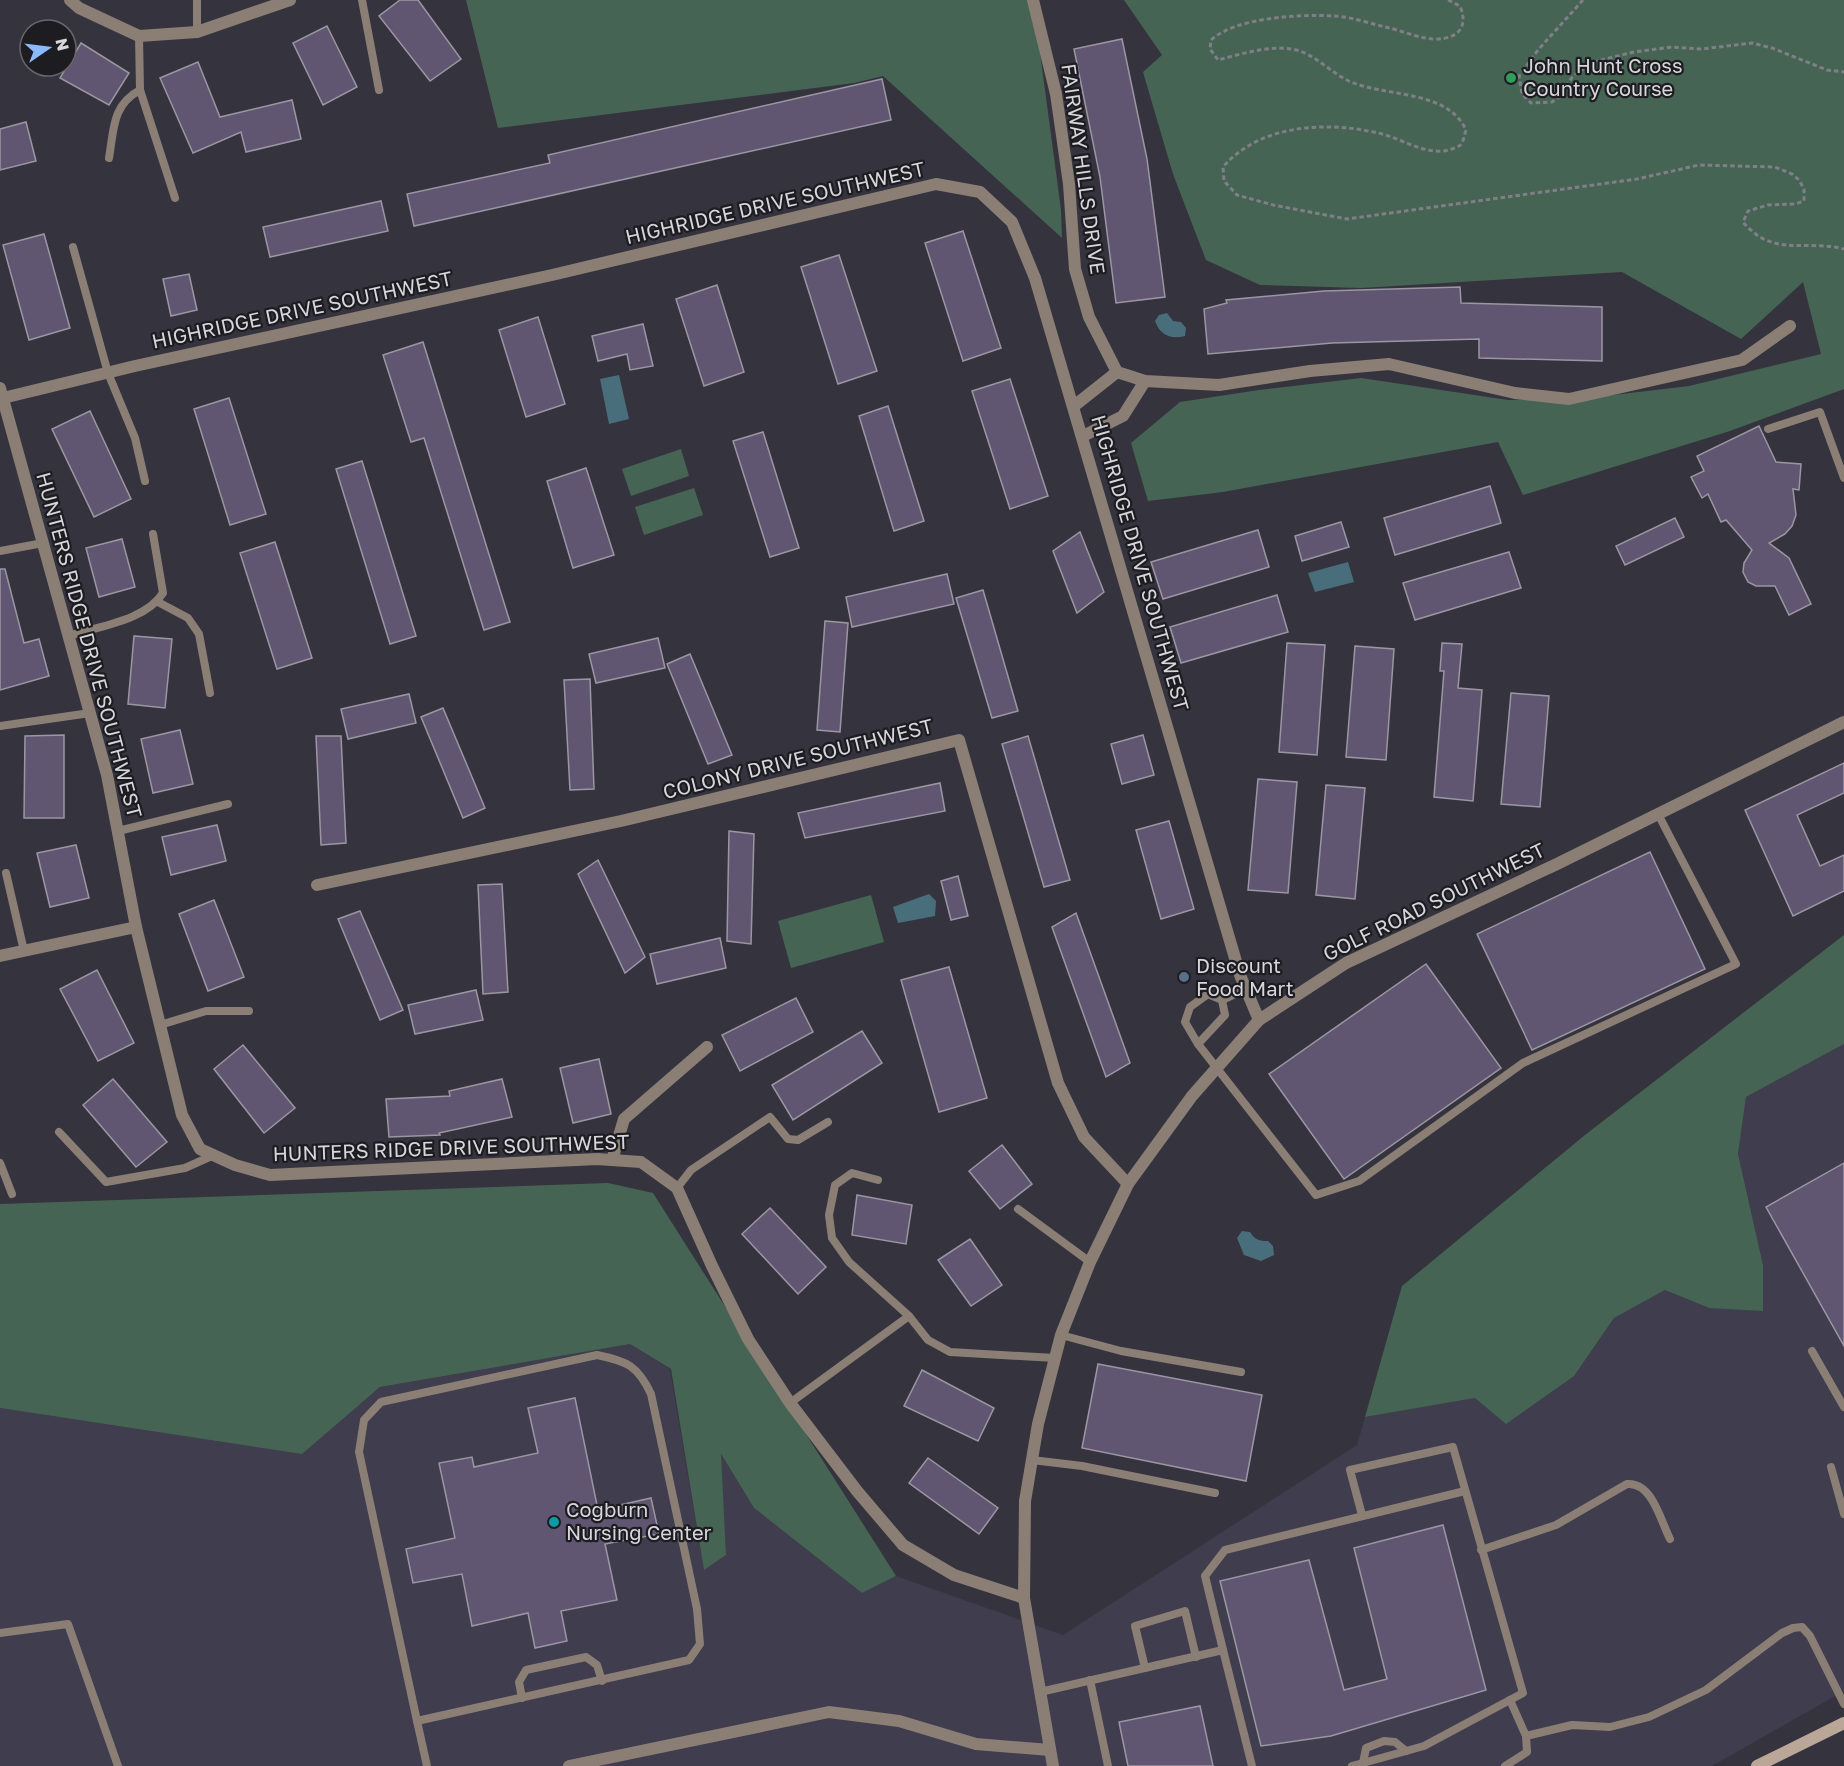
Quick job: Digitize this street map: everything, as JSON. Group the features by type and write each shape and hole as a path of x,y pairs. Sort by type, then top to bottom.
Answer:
{"main road":[{"path":"1757,1766 1844,1723"}],"street":[{"path":"70,0 79,8 139,36 197,32 290,0"},
{"name":"FAIRWAY HILLS DRIVE","path":"1033,0 1056,94 1069,184 1075,269 1089,317 1117,372"},
{"name":"HIGHRIDGE DRIVE SOUTHWEST","path":"1,393 108,373 552,275 936,184 980,192 1012,222 1035,278 1246,988 1259,1020"},
{"path":"1074,406 1117,372 1145,381 1219,385 1310,371 1389,364 1515,393 1569,399 1742,360 1790,326"},
{"path":"1083,436 1123,416 1145,381"},
{"name":"HUNTERS RIDGE DRIVE SOUTHWEST","path":"1,393 107,775 136,927 182,1115 200,1149 235,1165 270,1175 374,1168 612,1160 641,1162 677,1188 748,1339 790,1403 857,1491 903,1545 954,1575 1024,1598"},
{"name":"GOLF ROAD SOUTHWEST","path":"1053,1766 1024,1598 1024,1501 1032,1460 1061,1335 1090,1262 1128,1184 1192,1096 1259,1020 1346,963 1844,722"},
{"name":"COLONY DRIVE SOUTHWEST","path":"317,885 621,821 959,740 1058,1083 1084,1137 1128,1184"},
{"path":"0,956 136,927"},
{"path":"612,1160 624,1119 707,1047"},
{"path":"569,1766 829,1712 899,1721 976,1744 1050,1750"}],"lane":[{"path":"197,0 197,32"},
{"path":"362,0 379,90"},
{"path":"139,36 140,90 175,198"},
{"path":"109,158 118,109 128,96 140,90"},
{"path":"73,247 108,373 135,438 145,481"},
{"path":"1768,429 1820,412 1844,478"},
{"path":"69,636 144,612 158,602 163,593 153,534"},
{"path":"0,551 43,543"},
{"path":"158,602 188,618 199,634 210,693"},
{"path":"0,726 90,713"},
{"path":"118,831 228,804"},
{"path":"1246,988 1222,1000 1208,994 1190,1007 1185,1022 1216,1070 1316,1196 1359,1181 1523,1064 1736,964 1658,814"},
{"path":"6,873 24,951"},
{"path":"1198,1044 1225,1014 1222,1000"},
{"path":"160,1025 206,1011 249,1011"},
{"path":"677,1188 691,1170 770,1117 788,1139 798,1140 828,1122"},
{"path":"59,1132 106,1182 185,1168 214,1155"},
{"path":"0,1162 12,1194"},
{"path":"878,1180 852,1173 835,1185 829,1215 832,1238 849,1262 909,1316 927,1340 950,1352 1055,1358"},
{"path":"1018,1209 1090,1262"},
{"path":"790,1403 909,1316"},
{"path":"1061,1335 1120,1351 1241,1372"},
{"path":"1812,1351 1844,1407"},
{"path":"417,1721 689,1660 700,1644 697,1609 651,1394 642,1374 621,1360 597,1355 381,1402 364,1420 359,1452 417,1721 427,1766"},
{"path":"1352,1766 1390,1761 1406,1751 1424,1746 1523,1693 1481,1550 1454,1447 1350,1470 1362,1515"},
{"path":"1032,1460 1082,1466 1215,1493"},
{"path":"1831,1467 1844,1514"},
{"path":"1481,1550 1556,1526 1626,1484 1638,1483 1646,1489 1670,1539"},
{"path":"1252,1766 1205,1576 1225,1550 1465,1491"},
{"path":"1145,1668 1135,1626 1185,1611 1196,1657"},
{"path":"0,1633 68,1624 118,1766"},
{"path":"1526,1736 1572,1725 1610,1727 1649,1717 1706,1690 1793,1628 1802,1627 1810,1636 1844,1704"},
{"path":"1040,1692 1223,1650"},
{"path":"522,1698 519,1682 526,1670 586,1657 597,1665 602,1681"},
{"path":"1090,1680 1108,1766"},
{"path":"1504,1766 1527,1752 1526,1736 1510,1700"},
{"path":"1363,1763 1366,1748 1374,1743 1395,1742 1406,1751"}],"path":[{"path":"1448,0 1460,6 1465,18 1464,26 1457,34 1437,40 1336,16 1238,25 1215,36 1211,40 1210,49 1218,60 1249,52 1295,50 1353,83 1443,105 1461,118 1466,130 1461,144 1439,152 1380,133 1357,129 1307,128 1274,134 1233,156 1223,167 1224,181 1229,189 1237,195 1274,205 1347,219 1636,179 1699,165 1774,167 1799,180 1804,189 1804,201 1795,204 1768,205 1748,211 1743,222 1754,235 1775,245 1844,249"},
{"path":"1583,0 1538,50 1519,76 1522,94 1531,103 1552,102 1558,98 1573,76 1593,62 1626,53 1672,47 1702,48 1752,44 1772,48 1827,70 1844,72"}],"shaded area":[{"path":"1844,1044 1844,1691 1712,1766 0,1766 0,1408 301,1454 380,1387 630,1344 670,1369 704,1570 726,1555 720,1453 754,1508 862,1593 896,1576 1063,1635 1357,1445 1365,1417 1475,1398 1574,1376 1614,1318 1665,1290 1709,1308 1763,1265 1738,1154 1746,1097"}],"green space":[{"path":"466,0 1033,0 1061,210 1062,238 883,76 854,83 498,128"},
{"name":"John Hunt Cross Country Course","path":"1124,0 1844,0 1844,389 1730,431 1523,495 1498,442 1223,492 1148,501 1131,443 1180,402 1361,378 1508,400 1580,399 1689,386 1821,354 1803,282 1741,339 1622,272 1361,288 1260,285 1206,260 1173,174 1143,72 1162,55"},
{"path":"681,449 689,476 631,496 622,469"},
{"path":"694,488 703,515 644,535 635,507"},
{"path":"871,895 884,942 791,968 778,921"},
{"path":"1844,935 1844,1044 1746,1097 1738,1154 1763,1265 1763,1311 1709,1308 1665,1290 1614,1318 1574,1376 1506,1424 1475,1398 1365,1417 1402,1286 1585,1135"},
{"path":"608,1183 653,1193 896,1576 862,1593 754,1508 721,1454 726,1555 704,1570 671,1369 630,1344 380,1387 302,1454 0,1408 0,1204"}],"water":[{"path":"1167,313 1173,321 1181,322 1186,328 1185,336 1171,337 1160,330 1155,321 1159,315"},
{"path":"619,375 629,419 609,424 600,379"},
{"path":"1348,562 1354,582 1315,592 1308,573"},
{"path":"929,894 936,901 935,916 898,923 893,907"},
{"path":"1242,1231 1250,1232 1258,1240 1268,1241 1273,1246 1274,1255 1261,1261 1244,1255 1237,1238"}],"building":[{"path":"400,0 418,0 461,59 430,81 379,16"},
{"path":"327,26 357,87 323,105 293,43"},
{"path":"1122,39 1147,159 1165,297 1116,303 1100,177 1074,49"},
{"path":"81,43 129,73 109,105 60,78 78,78 78,48"},
{"path":"198,62 220,117 292,100 301,139 246,152 241,132 193,153 160,78"},
{"path":"882,79 891,120 414,226 407,194 550,163 548,155"},
{"path":"26,122 36,161 0,170 0,129"},
{"path":"381,201 388,231 270,257 263,227"},
{"path":"963,231 1001,348 963,361 925,243"},
{"path":"44,234 70,328 29,340 3,245"},
{"path":"839,255 877,371 838,384 801,267"},
{"path":"189,274 197,310 171,316 163,279"},
{"path":"717,285 744,372 704,386 676,299"},
{"path":"1460,287 1461,303 1602,307 1602,361 1479,358 1479,339 1332,343 1208,354 1204,309 1227,303 1226,300 1324,291"},
{"path":"538,317 565,404 526,417 499,330"},
{"path":"643,324 653,366 630,370 627,354 598,361 592,336"},
{"path":"423,342 510,622 484,630 424,438 411,442 383,355"},
{"path":"1010,379 1048,496 1010,509 972,391"},
{"path":"229,398 266,514 230,525 194,409"},
{"path":"888,406 924,521 894,531 859,416"},
{"path":"90,411 131,499 94,517 52,429"},
{"path":"1759,426 1776,462 1801,464 1799,490 1793,489 1796,515 1792,526 1785,534 1769,543 1789,558 1811,604 1789,615 1775,586 1756,586 1748,582 1743,572 1744,563 1752,550 1726,520 1721,522 1708,494 1702,498 1691,477 1704,471 1697,456"},
{"path":"763,432 799,548 770,557 733,441"},
{"path":"362,461 416,636 390,644 336,469"},
{"path":"586,468 614,555 573,568 547,481"},
{"path":"1490,486 1501,523 1395,555 1384,518"},
{"path":"1675,518 1684,537 1625,565 1616,546"},
{"path":"1341,522 1349,547 1302,561 1295,536"},
{"path":"1258,530 1269,567 1163,599 1151,562"},
{"path":"1080,532 1104,592 1077,613 1053,551"},
{"path":"122,539 135,587 99,597 86,548"},
{"path":"275,542 312,658 277,669 240,553"},
{"path":"1509,552 1521,588 1415,620 1403,583"},
{"path":"0,569 5,569 24,643 39,639 49,676 0,690"},
{"path":"947,574 954,604 852,627 846,597"},
{"path":"983,590 1018,711 992,718 956,598"},
{"path":"1277,595 1288,632 1181,663 1170,627"},
{"path":"825,621 848,623 840,732 817,730"},
{"path":"134,636 172,639 165,708 128,704"},
{"path":"658,638 665,668 596,683 589,654"},
{"path":"1287,643 1325,645 1317,755 1279,752"},
{"path":"1442,643 1462,644 1458,688 1482,690 1473,801 1434,797 1444,671 1440,671"},
{"path":"1355,646 1394,649 1386,760 1346,757"},
{"path":"690,654 732,755 708,764 667,664"},
{"path":"590,679 594,789 570,790 564,680"},
{"path":"1511,693 1549,696 1540,807 1501,804"},
{"path":"409,694 416,723 348,739 341,709"},
{"path":"443,708 485,808 463,818 421,717"},
{"path":"180,730 193,784 153,793 141,739"},
{"path":"64,735 64,818 24,818 25,736"},
{"path":"1143,735 1154,775 1122,784 1111,744"},
{"path":"316,736 341,736 346,843 321,845"},
{"path":"1028,736 1070,880 1044,887 1002,744"},
{"path":"1844,763 1844,793 1797,815 1820,866 1844,855 1844,891 1793,916 1745,810"},
{"path":"1258,779 1297,782 1288,893 1248,890"},
{"path":"940,783 945,811 805,838 798,813"},
{"path":"1326,785 1365,788 1355,899 1316,895"},
{"path":"1169,821 1194,909 1161,919 1136,830"},
{"path":"217,825 226,861 171,875 162,837"},
{"path":"729,831 754,834 751,944 727,941"},
{"path":"76,845 89,898 50,907 37,853"},
{"path":"1650,852 1705,969 1532,1050 1477,934"},
{"path":"598,860 645,957 625,973 578,874"},
{"path":"958,876 968,916 951,920 941,881"},
{"path":"502,884 508,992 483,994 478,885"},
{"path":"214,900 244,977 208,991 179,914"},
{"path":"360,911 403,1010 380,1020 338,919"},
{"path":"1076,913 1130,1063 1106,1077 1052,927"},
{"path":"720,938 726,968 657,984 650,954"},
{"path":"1426,964 1501,1068 1344,1179 1269,1074"},
{"path":"949,967 987,1098 939,1112 901,980"},
{"path":"97,970 134,1043 98,1061 60,989"},
{"path":"476,990 483,1020 415,1034 408,1005"},
{"path":"796,998 813,1032 740,1071 722,1035"},
{"path":"862,1031 882,1063 793,1120 772,1085"},
{"path":"243,1045 295,1108 264,1133 214,1069"},
{"path":"599,1059 611,1114 573,1123 560,1068"},
{"path":"113,1079 167,1142 136,1167 83,1105"},
{"path":"502,1079 512,1117 439,1133 440,1135 389,1137 386,1099 450,1096 449,1091"},
{"path":"1002,1145 1032,1184 1000,1209 969,1171"},
{"path":"1844,1163 1844,1346 1766,1207"},
{"path":"857,1195 912,1205 906,1244 852,1235"},
{"path":"770,1208 826,1267 798,1294 742,1234"},
{"path":"970,1239 1002,1285 971,1306 938,1260"},
{"path":"1098,1364 1262,1395 1246,1481 1082,1448"},
{"path":"922,1370 994,1408 978,1441 904,1406"},
{"name":"Cogburn Nursing Center","path":"575,1398 598,1510 651,1498 659,1534 605,1544 617,1600 561,1611 567,1641 535,1648 528,1613 472,1626 462,1574 413,1583 406,1549 455,1538 439,1463 472,1457 474,1467 538,1453 528,1408"},
{"path":"928,1458 998,1508 979,1534 909,1483"},
{"path":"1443,1525 1486,1690 1331,1736 1261,1746 1220,1581 1309,1560 1344,1690 1387,1679 1354,1548"},
{"path":"1200,1706 1213,1766 1128,1766 1119,1722"}],"place":[{"name":"John Hunt Cross Country Course","path":"1511,78"},
{"name":"Discount Food Mart","path":"1184,977"},
{"name":"Cogburn Nursing Center","path":"554,1522"}]}
